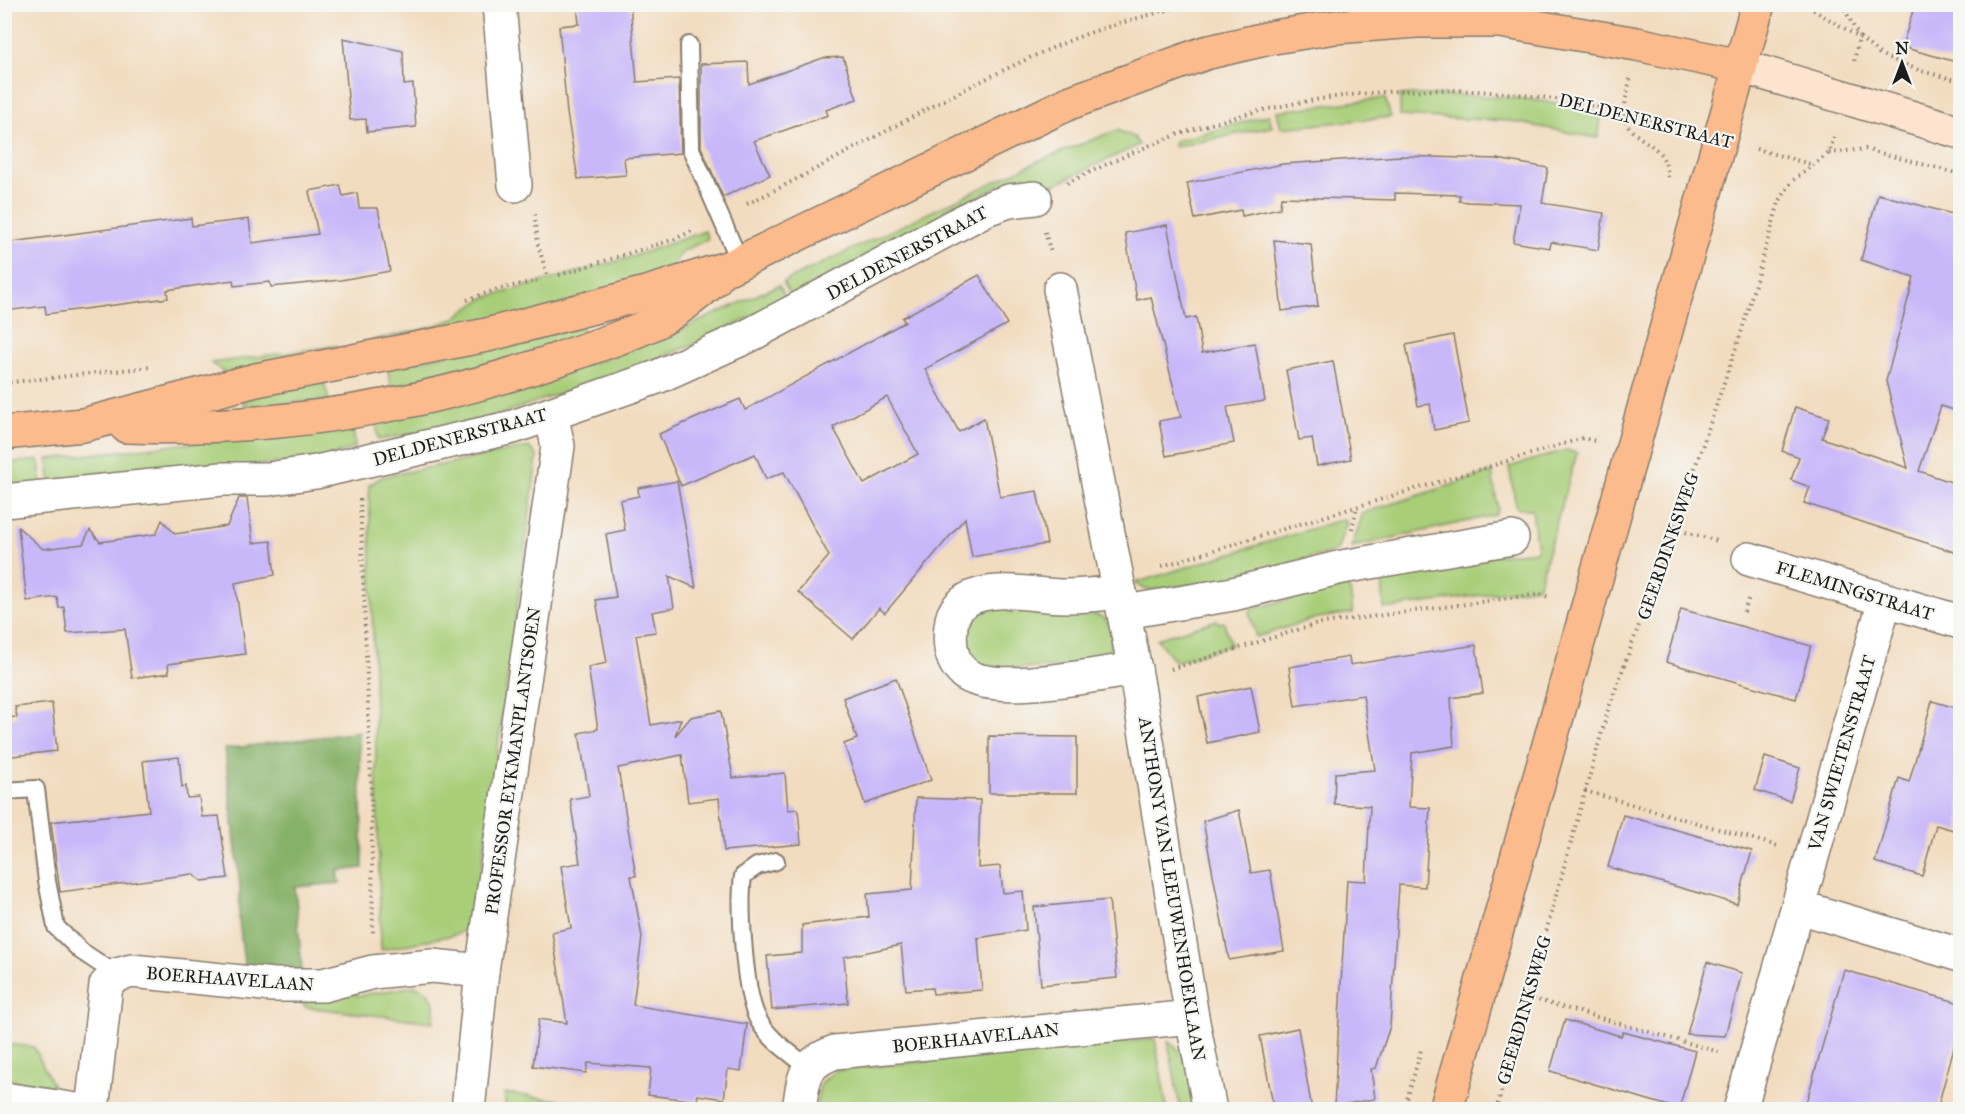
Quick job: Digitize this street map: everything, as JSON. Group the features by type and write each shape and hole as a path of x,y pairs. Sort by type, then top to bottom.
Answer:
{"main road":[{"path":"1446,1110 1758,4"},
{"path":"4,434 83,425 256,380 488,335 735,264 1069,103 1205,53 1335,27 1417,21 1500,21 1636,44 1740,66 1960,132"},
{"path":"83,425 189,428 255,423 361,411 427,397 523,371 657,322 695,297 735,264"}],"street":[{"path":"499,4 515,185"},
{"name":"DELDENERSTRAAT","path":"4,501 222,479 268,479 359,464 513,427 667,372 775,322 986,209 1009,201 1035,198"},
{"name":"ANTHONY VAN LEEUWENHOEKLAAN","path":"1060,289 1136,674 1192,1017 1210,1110"},
{"name":"PROFESSOR EYKMANPLANTSOEN","path":"468,1110 482,972 558,446 551,414"},
{"path":"1136,674 1042,682 990,683 965,673 953,658 950,639 951,618 961,603 978,595 996,592 1066,596 1233,594 1342,567 1512,538"},
{"name":"FLEMINGSTRAAT","path":"1749,559 1960,622"},
{"name":"VAN SWIETENSTRAAT","path":"1744,1096 1885,600"},
{"path":"1799,907 1960,955"},
{"name":"BOERHAAVELAAN","path":"117,975 132,972 273,985 323,985 373,972 432,966 482,972"},
{"path":"92,1110 106,985 117,975"},
{"name":"BOERHAAVELAAN","path":"808,1067 819,1058 835,1052 1192,1017"},
{"path":"799,1110 808,1067"},
{"path":"4,1098 77,1110"}],"lane":[{"path":"689,45 691,149 735,264"},
{"path":"4,791 36,789 47,881 56,927 81,951 117,975"},
{"path":"776,861 757,866 743,876 740,902 750,990 756,1016 777,1043 808,1067"}],"path":[{"path":"462,303 471,297 548,278 675,239 811,173 1008,68 1073,40 1126,21 1193,4"},
{"path":"1803,4 1859,37 1881,55 1921,71 1960,81"},
{"path":"1842,4 1859,37 1846,99 1829,153 1865,149 1960,174"},
{"path":"1636,44 1624,111 1627,123 1653,145 1664,159 1669,177 1667,184"},
{"name":"DELDENERSTRAAT","path":"1035,198 1123,156 1200,127 1329,96 1395,90 1475,89 1543,96 1624,111 1813,165"},
{"name":"GEERDINKSWEG","path":"1496,1110 1608,710 1674,529 1740,336 1779,202 1792,181 1829,153"},
{"path":"515,185 532,183 538,245 548,278"},
{"path":"1035,198 1060,289"},
{"path":"4,383 161,365"},
{"path":"1592,452 1598,430"},
{"path":"1121,594 1583,438 1595,441"},
{"path":"359,464 370,782 373,972"},
{"path":"1548,609 1554,586"},
{"path":"1136,674 1317,624 1540,594 1551,598"},
{"path":"1585,791 1778,846 1784,868 1808,875"},
{"path":"1527,997 1719,1051 1725,1077 1744,1096"},
{"path":"1404,1110 1424,1041"}],"green space":[{"path":"1400,95 1504,97 1560,104 1601,118 1598,138 1510,121 1400,116"},
{"path":"1385,98 1391,117 1281,128 1277,111"},
{"path":"1269,115 1272,127 1175,147 1174,145 1175,141"},
{"path":"1117,130 1134,137 1139,145 1043,190 1011,184 999,185 791,297 783,282 1036,162"},
{"path":"705,231 708,239 681,252 672,267 620,288 527,314 363,342 425,329 451,320 484,298 628,258"},
{"path":"779,285 787,300 700,342 618,374 483,420 378,440 376,420 606,359 676,332"},
{"path":"582,327 583,335 541,352 392,389 387,367"},
{"path":"335,346 337,348 225,373 211,363"},
{"path":"323,379 329,400 244,406 243,400"},
{"path":"353,425 355,448 321,459 51,485 48,459"},
{"path":"529,447 537,456 536,466 476,910 470,925 458,934 381,950 369,485 382,477"},
{"path":"1566,450 1577,453 1538,587 1384,609 1382,579 1385,576 1487,556 1537,551 1532,509 1519,509 1516,506 1509,467"},
{"path":"39,460 41,485 5,489 4,463"},
{"path":"1492,472 1498,510 1495,515 1352,547 1363,513"},
{"path":"1343,519 1347,522 1337,551 1223,581 1151,590 1144,589 1135,583"},
{"path":"1345,585 1350,590 1353,613 1317,618 1256,637 1249,612 1252,609"},
{"path":"992,607 1061,609 1099,616 1107,621 1112,634 1109,651 1093,667 986,668 969,656 965,637 978,615"},
{"path":"1217,620 1219,623 1224,622 1231,645 1175,662 1157,639"},
{"path":"359,732 363,868 338,871 340,883 295,887 302,971 245,972 239,921 240,887 225,749"},
{"path":"415,986 426,991 433,1000 435,1010 433,1022 305,1007 302,1003 356,992 357,996"},
{"path":"1155,1039 1167,1109 816,1109 820,1084 836,1070"},
{"path":"1168,1041 1187,1057 1201,1109 1180,1109"},
{"path":"5,1044 34,1047 53,1086 5,1080"},
{"path":"505,1093 594,1105 594,1109 505,1109"}],"building":[{"path":"577,4 630,4 637,82 679,79 681,153 624,158 626,175 578,179 567,113 559,26 579,24"},
{"path":"1915,4 1960,4 1960,63 1902,47"},
{"path":"343,38 403,51 404,85 413,84 416,127 367,132 366,119 350,120"},
{"path":"843,57 857,99 826,110 828,115 754,141 770,175 723,197 701,147 701,64 748,62 749,84 823,58"},
{"path":"1400,156 1497,159 1548,168 1542,203 1604,213 1598,250 1551,242 1550,248 1513,242 1520,204 1459,201 1460,195 1395,193 1395,200 1281,197 1280,208 1242,216 1241,210 1195,219 1187,183 1283,164"},
{"path":"340,185 343,196 357,193 359,208 378,208 390,271 341,280 271,287 270,282 234,286 233,280 167,290 168,298 46,314 45,306 4,311 4,243 191,218 192,226 249,219 252,243 318,234 309,191"},
{"path":"1878,194 1960,216 1960,412 1941,406 1919,471 1960,485 1960,554 1804,503 1810,487 1791,480 1799,457 1782,451 1795,407 1829,418 1822,438 1908,468 1886,381 1914,277 1861,260"},
{"path":"1167,225 1186,319 1196,317 1202,353 1255,343 1265,401 1227,407 1234,443 1166,456 1159,421 1181,417 1151,297 1137,300 1125,233"},
{"path":"1274,240 1311,244 1318,306 1282,311"},
{"path":"979,275 1007,324 925,369 959,432 984,418 1000,497 1037,491 1047,544 972,557 965,518 885,613 879,608 853,639 798,592 829,556 784,472 766,479 755,454 681,486 659,434 740,399 745,410 905,322 902,318","holes":["887,397 918,454 864,484 833,427"]},
{"path":"1453,335 1469,423 1434,430 1430,404 1418,406 1406,345"},
{"path":"1333,361 1351,459 1317,466 1312,438 1299,440 1286,370"},
{"path":"677,481 696,588 669,576 674,608 652,612 656,632 636,635 651,725 681,719 675,736 691,717 721,711 733,778 785,773 788,810 798,809 801,844 724,851 719,798 688,802 682,755 618,768 636,876 631,876 642,937 633,1005 747,1024 741,1071 728,1069 724,1099 698,1095 697,1101 648,1095 651,1068 588,1063 586,1073 533,1066 539,1019 567,1023 552,932 571,928 561,866 580,863 570,799 589,796 579,733 598,729 588,667 607,663 596,600 616,597 606,534 625,530 620,500 639,496 638,488"},
{"path":"239,498 247,498 253,543 271,541 275,575 235,583 245,654 168,664 169,673 132,678 125,629 67,633 64,607 59,608 57,597 27,601 18,527 43,549 83,544 90,530 100,542 156,534 162,520 175,534 227,526"},
{"path":"1681,609 1811,646 1796,699 1666,662"},
{"path":"1476,645 1483,693 1451,698 1454,746 1412,753 1409,807 1430,808 1425,887 1399,885 1390,1026 1376,1068 1371,1069 1375,1099 1334,1106 1347,880 1366,881 1370,806 1334,804 1335,773 1375,770 1363,695 1295,706 1289,667 1349,657 1350,665"},
{"path":"896,678 931,780 865,804 844,744 857,739 843,698"},
{"path":"1251,686 1260,732 1207,743 1198,697"},
{"path":"1932,701 1960,709 1960,832 1936,825 1922,876 1875,862 1899,778 1909,782"},
{"path":"52,703 57,751 4,757 4,718 17,717 15,707"},
{"path":"989,736 1077,737 1077,793 989,793"},
{"path":"179,757 182,787 186,786 187,798 199,797 202,817 219,816 228,878 202,881 192,874 60,892 51,822 149,811 143,761"},
{"path":"1765,757 1800,768 1790,801 1755,790"},
{"path":"916,798 980,800 978,868 1000,866 1003,893 1023,891 1026,930 978,938 982,990 933,994 932,988 906,990 901,945 844,957 848,1003 772,1010 767,956 802,953 802,925 869,917 867,894 912,890"},
{"path":"1239,810 1251,873 1270,870 1284,951 1229,960 1203,821"},
{"path":"1623,815 1752,851 1737,904 1608,867"},
{"path":"1109,900 1117,978 1041,985 1034,907"},
{"path":"1707,962 1742,973 1725,1036 1687,1034"},
{"path":"1844,970 1960,1003 1960,1025 1937,1110 1804,1110"},
{"path":"1565,1020 1621,1036 1623,1032 1695,1051 1679,1109 1550,1071"},
{"path":"1298,1028 1312,1110 1274,1110 1260,1036"}]}
